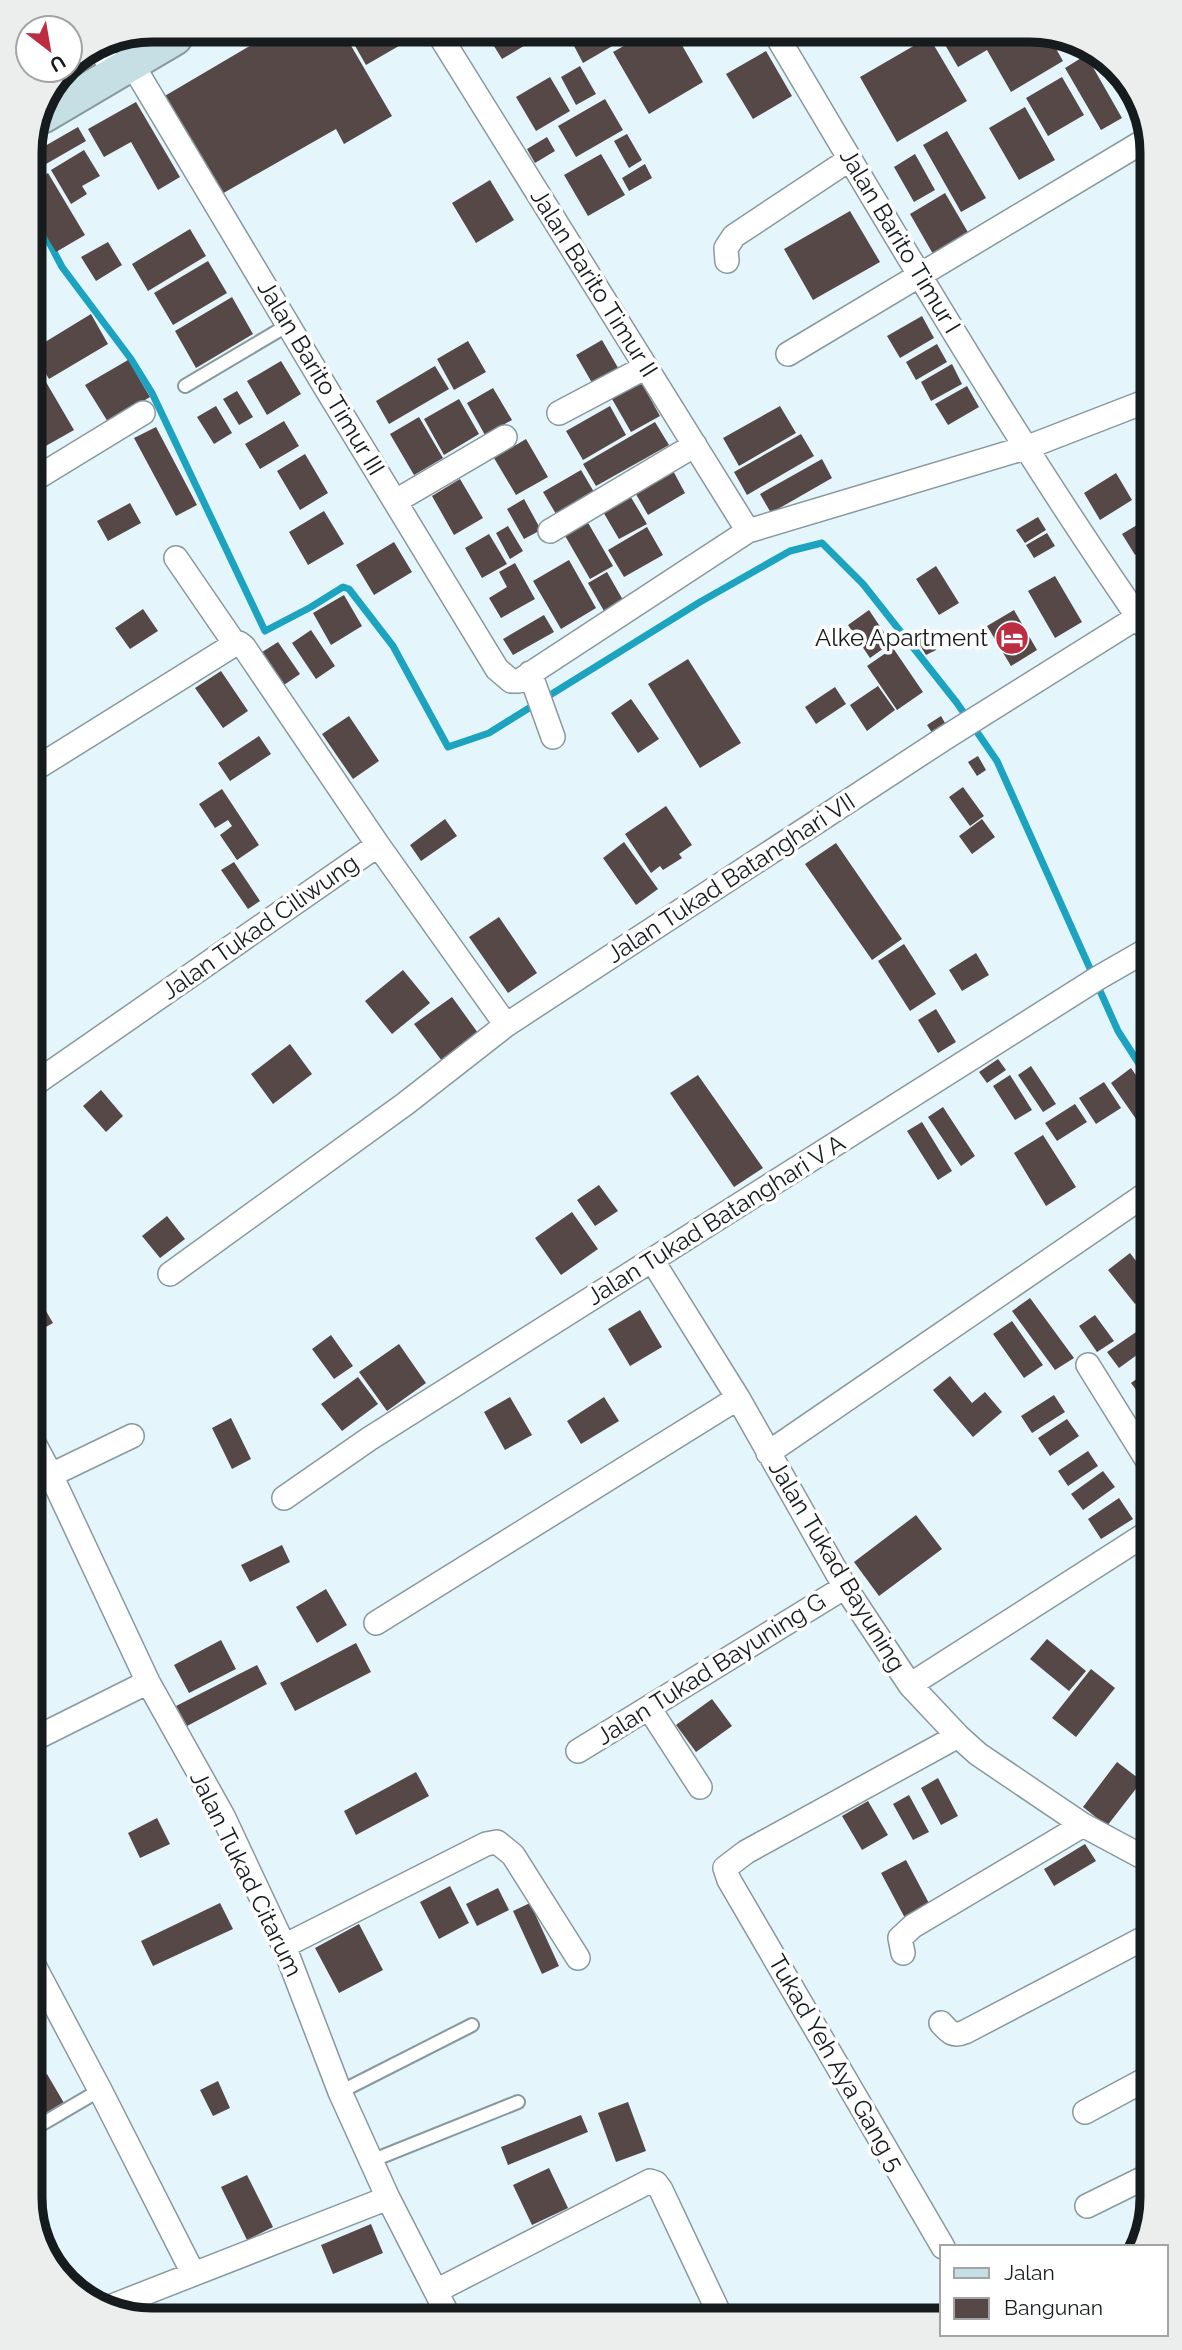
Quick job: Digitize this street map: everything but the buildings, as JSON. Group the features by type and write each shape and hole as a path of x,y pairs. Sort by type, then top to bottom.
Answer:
{"street":[{"path":"49,113 169,42"},
{"name":"Jalan Barito Timur II","path":"444,42 748,531"},
{"name":"Jalan Barito Timur I","path":"780,42 1028,447"},
{"name":"Jalan Barito Timur III","path":"106,53 124,69 288,325 497,668 511,681 528,682"},
{"path":"788,354 1139,144"},
{"path":"727,261 726,248 734,236 850,159"},
{"path":"559,413 646,367"},
{"path":"553,737 528,682 748,531 1028,447 1140,404"},
{"path":"42,475 142,413"},
{"path":"396,501 505,438"},
{"path":"551,531 695,445"},
{"path":"1028,447 1140,620"},
{"path":"176,558 235,645"},
{"name":"Jalan Tukad Batanghari VII","path":"170,1274 405,1104 506,1025 948,736 1138,617"},
{"path":"42,765 239,643 378,845"},
{"name":"Jalan Tukad Ciliwung","path":"42,1079 378,845 506,1025"},
{"name":"Jalan Tukad Batanghari V A","path":"284,1498 369,1439 1140,954"},
{"path":"768,1452 1140,1197"},
{"name":"Jalan Tukad Bayuning","path":"652,1260 738,1398 845,1587 910,1685 978,1754 1083,1825 1140,1856"},
{"path":"1088,1365 1140,1449"},
{"path":"376,1623 738,1398"},
{"path":"51,1475 132,1436"},
{"name":"Jalan Tukad Citarum","path":"42,1458 148,1682 223,1816 285,1946 340,2092 388,2198 444,2308"},
{"path":"910,1685 1140,1538"},
{"name":"Jalan Tukad Bayuning G","path":"578,1751 845,1587"},
{"path":"42,1735 148,1682"},
{"path":"649,1708 700,1787"},
{"name":"Tukad Yeh Aya Gang 5","path":"942,2245 729,1880 725,1868 735,1859 958,1736"},
{"path":"903,1953 900,1938 913,1926 1083,1825"},
{"path":"285,1946 486,1844 498,1842 513,1855 578,1958"},
{"path":"941,2023 951,2034 965,2032 1140,1940"},
{"path":"42,1981 193,2273"},
{"path":"1085,2112 1140,2082"},
{"path":"1087,2206 1140,2180"},
{"path":"436,2291 650,2181 656,2183 661,2190 717,2308"},
{"path":"120,2303 388,2198"}],"lane":[{"path":"185,386 288,325"},
{"path":"340,2092 472,2025"},
{"path":"42,2124 100,2090"},
{"path":"371,2161 518,2102"}],"waterway":[{"path":"42,229 62,267 131,359 152,393 265,631 343,587 349,589 393,646 448,747 489,733 700,602 790,551 822,543 863,584 957,703 997,761 1118,1031 1140,1065"}],"place":[{"name":"Alke Apartment","path":"1012,638"}]}
